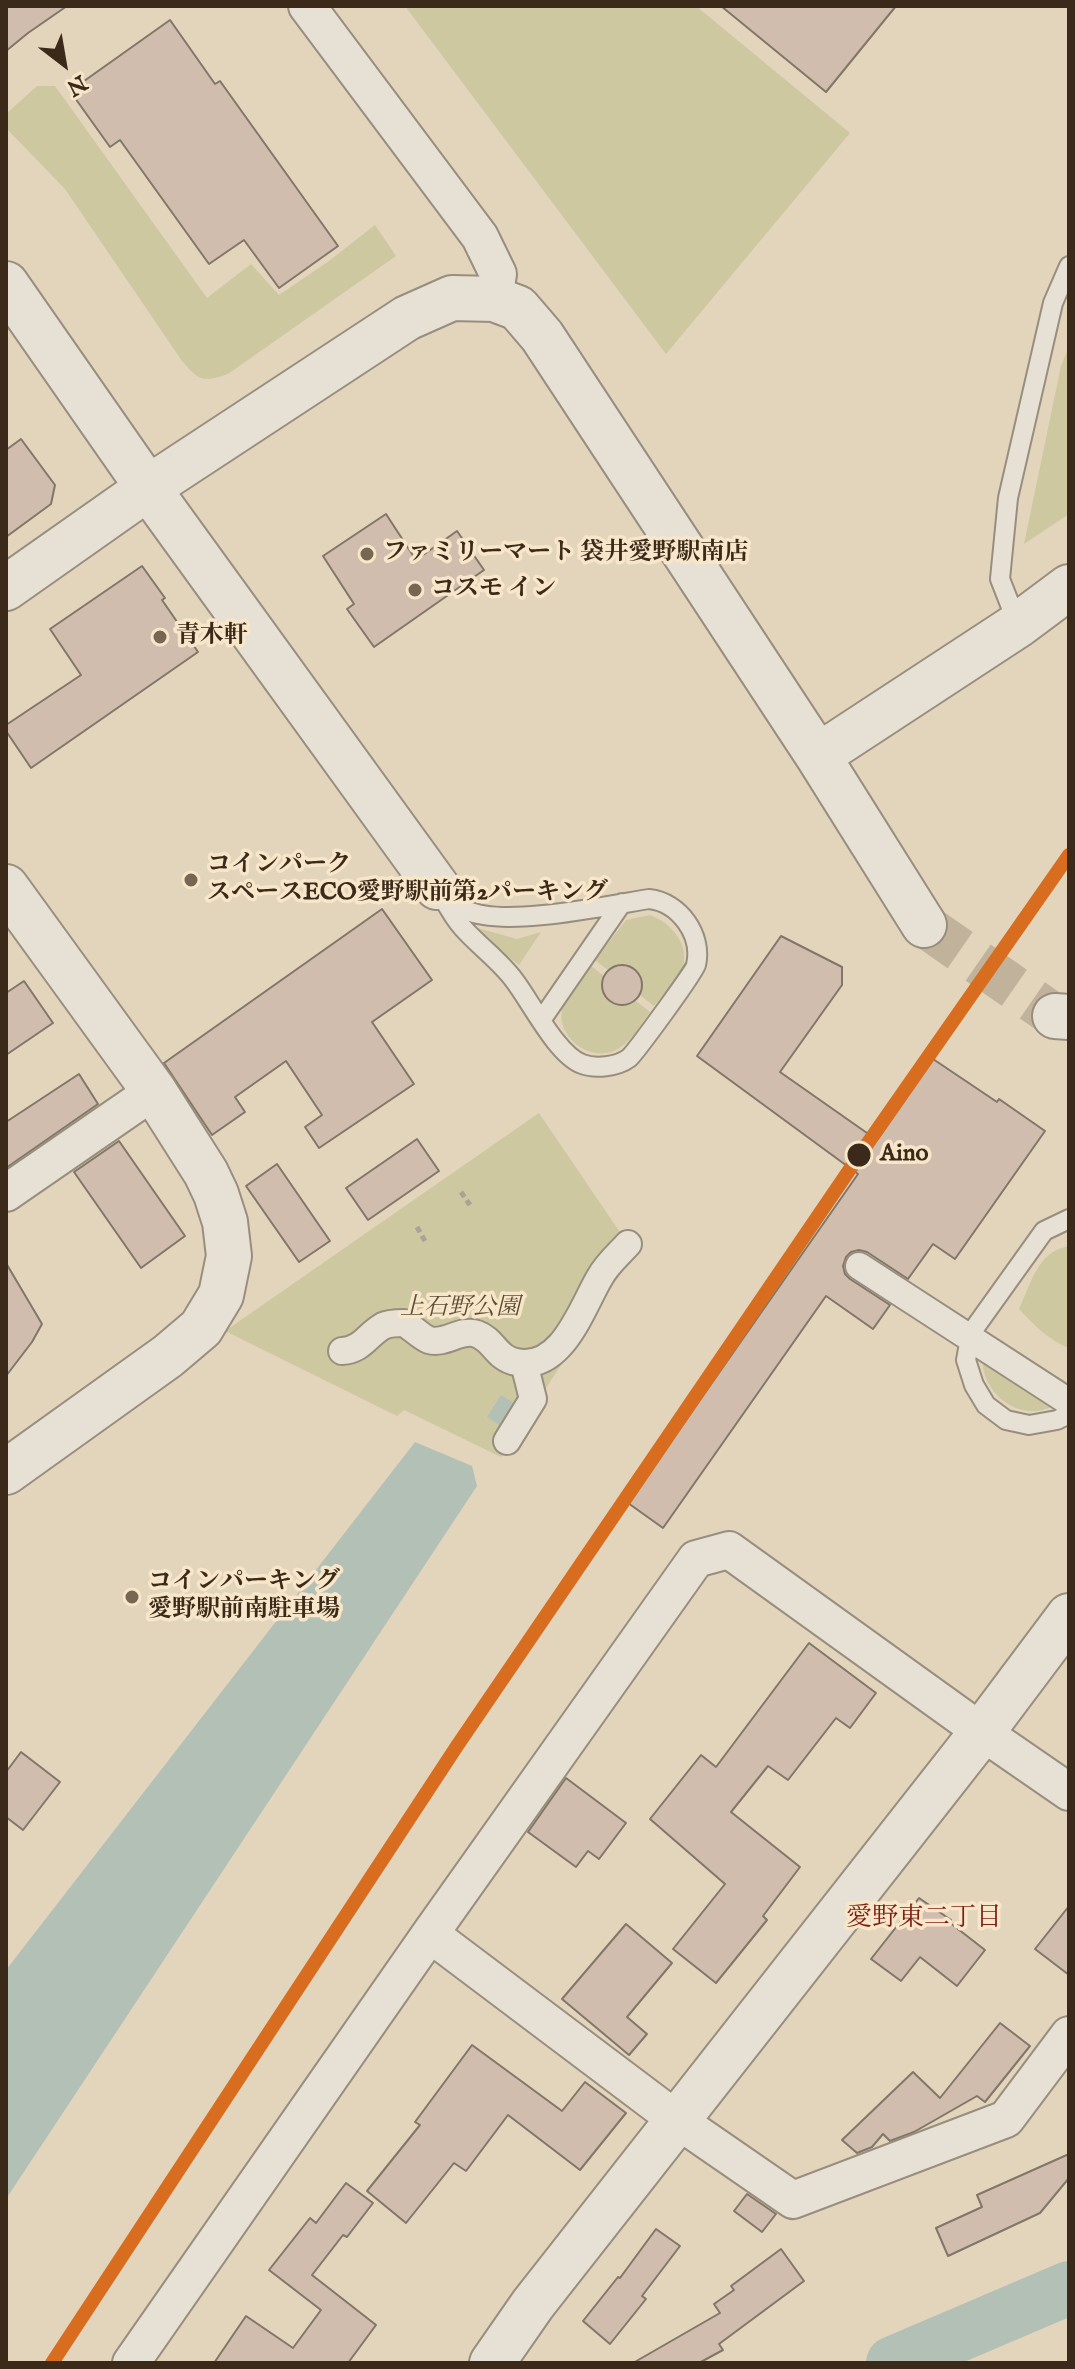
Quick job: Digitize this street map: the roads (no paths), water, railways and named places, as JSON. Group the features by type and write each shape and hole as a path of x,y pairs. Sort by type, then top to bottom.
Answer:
{"street":[{"path":"307,6 480,237 498,274 494,299"},
{"path":"6,284 148,488 437,887"},
{"path":"6,588 148,488 407,318 452,298 494,299 518,308 542,336 818,756 924,925"},
{"path":"818,756 1018,625 1069,587"},
{"path":"6,1472 168,1356 201,1328 221,1295 229,1256 225,1222 206,1173 154,1091 9,897"},
{"path":"6,1193 154,1091"},
{"path":"342,1351 351,1351 360,1346 382,1326 404,1323 429,1340 439,1341 464,1332 474,1332 490,1342 504,1358 524,1363 542,1359 558,1348 571,1333 601,1274 628,1244"},
{"path":"859,1266 1069,1402"},
{"path":"507,1441 533,1399 524,1363"},
{"path":"131,2363 696,1559 729,1550 1069,1792"},
{"path":"492,2363 533,2304 982,1732 1069,1616"},
{"path":"430,1934 677,2120 793,2200 1006,2119 1069,2035"}],"lane":[{"path":"1018,625 1000,579 1008,498 1053,303 1069,266"},
{"path":"437,887 463,909 499,918 661,900 679,913 697,943 696,969 629,1058 608,1066 583,1065 564,1054 513,977 462,928 437,887"},
{"path":"542,1019 622,903"},
{"path":"1068,1220 1044,1231 971,1333 966,1360 974,1385 986,1405 1006,1420 1029,1425 1057,1420 1069,1414"}],"waterway":[{"path":"893,2363 1069,2288"}],"tunnel":[{"path":"924,925 1055,1016"}],"place":[{"name":"ファミリーマート 袋井愛野駅南店","path":"367,554"},
{"name":"コスモ イン","path":"415,590"},
{"name":"青木軒","path":"160,637"},
{"name":"コインパーク スペースECO愛野駅前第2パーキング","path":"191,880"},
{"name":"Aino","path":"859,1155"},
{"name":"コインパーキング 愛野駅前南駐車場","path":"132,1597"}],"district":[{"name":"愛野東二丁目","path":"924,1920"}],"park label":[{"name":"上石野公園","path":"460,1309"}]}
